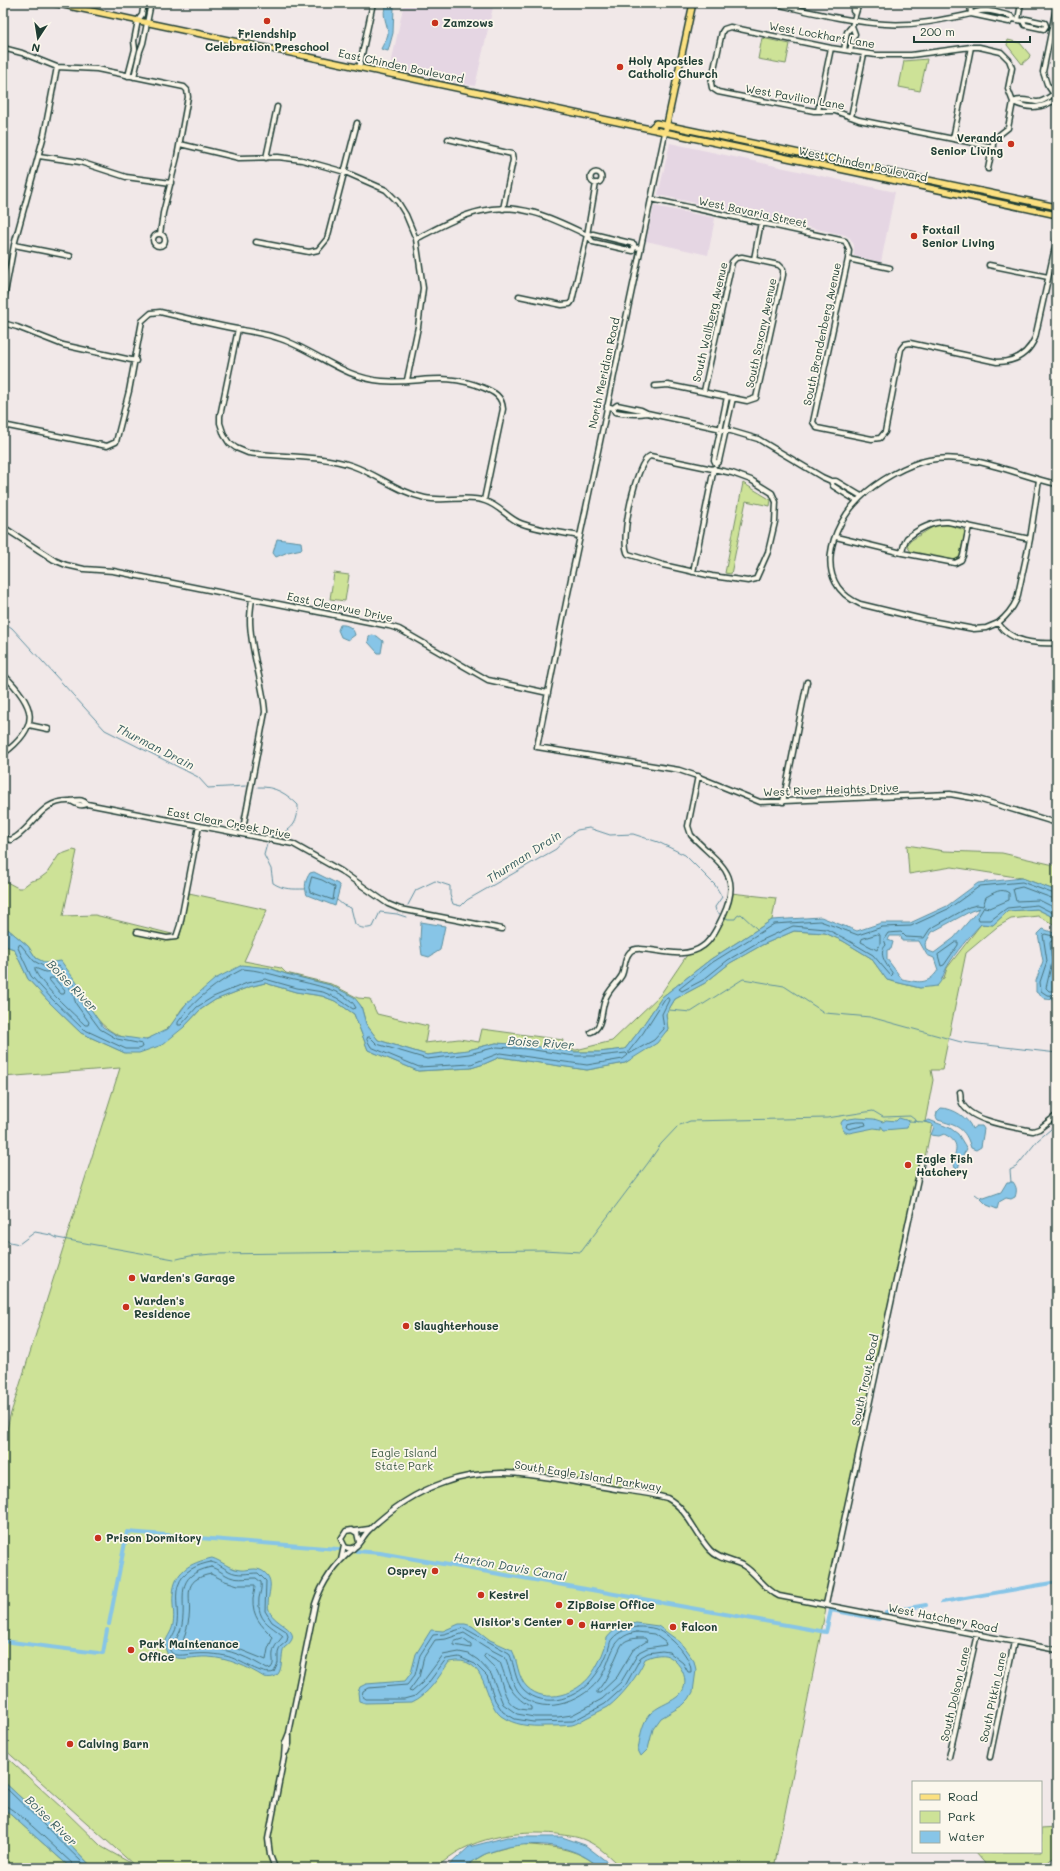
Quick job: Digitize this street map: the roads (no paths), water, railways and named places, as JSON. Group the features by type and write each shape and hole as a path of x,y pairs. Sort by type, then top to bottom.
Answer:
{"main road":[{"name":"East Chinden Boulevard","path":"54,3 665,133"},
{"name":"North Meridian Road","path":"665,133 693,3"},
{"name":"East Chinden Boulevard","path":"650,129 656,123 667,125"},
{"name":"West Chinden Boulevard","path":"667,125 1057,207"},
{"name":"West Chinden Boulevard","path":"665,133 1057,215"}],"street":[{"path":"128,76 135,49 134,40 138,20 142,15 144,3"},
{"path":"134,77 151,3"},
{"path":"359,68 373,3"},
{"path":"771,3 854,20 887,24 909,24 971,14 977,11 986,11 1011,16 1015,20 1023,21 1025,25 1044,29 1046,26 1052,27"},
{"path":"844,50 847,32 852,26 854,20 854,3"},
{"path":"855,13 858,12 860,3"},
{"path":"970,3 971,14"},
{"path":"1015,20 1021,3"},
{"path":"1014,102 1031,108 1045,106 1057,99 1044,78 1043,72 1057,3"},
{"path":"850,51 852,38 855,34 852,26"},
{"name":"West Lockhart Lane","path":"712,88 711,82 722,32 724,29 730,27 864,54 911,55 971,47 994,49 1001,52 1010,60 1012,68 1008,89 1009,96 1014,102"},
{"path":"953,139 971,47"},
{"path":"3,48 22,53 57,67 92,69 184,87 187,90 188,97 180,144 164,209 160,234"},
{"path":"818,111 831,48"},
{"path":"851,117 864,54"},
{"path":"3,304 14,245 39,156 57,67"},
{"name":"West Pavilion Lane","path":"712,88 718,92 818,111 835,111 859,120 992,147"},
{"path":"988,169 994,140 1008,128 1014,102 1019,99 1036,102 1042,101 1054,94"},
{"path":"266,158 277,108"},
{"path":"256,242 309,252 318,250 327,239 357,123"},
{"name":"North Meridian Road","path":"537,747 665,133"},
{"path":"448,139 512,154 513,160 504,209"},
{"path":"180,144 239,158 302,160 345,172 386,190 398,202 406,215 416,239 423,288 418,327 407,380"},
{"path":"39,156 80,162 126,177 171,183"},
{"path":"519,296 562,305 570,304 574,298 596,183"},
{"name":"West Bavaria Street","path":"651,199 842,240 848,247"},
{"path":"416,239 463,217 482,210 504,209 538,213 587,235 593,242 633,251 634,248 640,248"},
{"path":"754,259 761,222"},
{"path":"587,235 593,234 634,244 634,248"},
{"path":"989,265 1048,277 1057,238"},
{"path":"14,245 70,256"},
{"name":"South Brandenberg Avenue","path":"848,247 848,259 813,419 814,425 817,428 872,439 880,438 884,432 902,349 905,344 997,362 1016,359 1026,352 1033,343 1048,277"},
{"name":"South Wallberg Avenue","path":"704,391 732,262 736,258 742,257 754,259"},
{"name":"South Saxony Avenue","path":"733,398 748,401 752,400 757,395 783,275 782,268 777,264 754,259"},
{"path":"848,259 890,268"},
{"path":"3,424 107,446 113,444 117,440 136,361 142,321 151,313 160,312 287,341 341,370 358,376 381,381 440,378 470,383 493,392 500,397 502,409 484,500"},
{"path":"3,323 63,345 136,361"},
{"path":"238,329 220,416 221,429 229,442 236,448 248,453 330,461 348,465 365,471 406,492 425,498 444,500 484,500 495,505 519,522 580,536"},
{"path":"655,386 668,385 733,398 719,461 714,469 693,572"},
{"path":"716,464 714,460 727,396"},
{"path":"613,408 617,404 647,413 726,430 758,440 831,481 836,481 861,496"},
{"path":"607,406 613,408 616,412 621,413 647,413"},
{"path":"653,456 714,469 732,473 751,480 775,497 775,522 768,552 758,576 753,581 693,572 630,556 626,552 626,527 633,492 643,461 646,458 653,456"},
{"path":"1039,480 1030,539 1015,603 1007,617 998,623 986,628 974,629 898,614 850,600 841,593 836,586 830,571 830,560 841,524 861,496 900,471 917,464 938,459 971,461 1015,471 1039,480 1057,484"},
{"path":"831,481 834,486 857,501"},
{"path":"902,553 906,539 929,525 939,522 948,522 1030,539"},
{"path":"836,537 902,553 950,563 959,563 963,556 969,526"},
{"name":"East Clearvue Drive","path":"3,527 54,560 66,565 84,569 110,570 389,626 399,630 488,680 548,693"},
{"path":"242,834 265,712 264,696 251,634 250,619 252,598"},
{"path":"998,623 1014,638 1039,644 1057,643"},
{"path":"3,674 23,696 27,703 29,713 29,725 25,735 3,754"},
{"path":"784,802 807,682"},
{"path":"29,725 48,729"},
{"name":"West River Heights Drive","path":"537,747 679,770 698,776 756,801 784,802 918,795 957,795 978,799 1057,823"},
{"path":"590,1032 598,1026 606,998 622,976 626,959 632,950 637,948 679,954 692,951 702,947 710,939 723,916 731,894 729,875 724,867 691,836 689,831 690,816 698,776"},
{"name":"East Clear Creek Drive","path":"3,838 11,840 16,838 52,803 65,800 71,801 84,806 87,804 293,844 341,871 377,898 392,906 502,929"},
{"path":"137,932 167,938 176,937 180,925 200,826"},
{"path":"960,1092 961,1102 965,1107 990,1123 1033,1131 1039,1129 1057,1115"},
{"name":"South Trout Road","path":"826,1604 922,1160"},
{"name":"South Eagle Island Parkway","path":"359,1542 369,1529 385,1515 408,1499 443,1483 487,1473 530,1474 667,1498 677,1505 707,1546 715,1554 744,1566 773,1593 789,1598 826,1604"},
{"path":"341,1560 344,1546 341,1539 343,1533 349,1530 355,1531 369,1529"},
{"path":"275,1868 270,1855 268,1839 284,1757 285,1743 289,1733 315,1604 323,1585 341,1560 359,1542 359,1536 355,1531"},
{"path":"344,1546 354,1548"},
{"name":"West Hatchery Road","path":"826,1604 1057,1650"},
{"name":"South Dolson Lane","path":"949,1757 977,1634"},
{"name":"South Pitkin Lane","path":"990,1757 1014,1642"}],"water":[{"path":"391,3 394,7 393,33 388,51 381,49 388,34 384,11 387,4"},
{"path":"277,539 301,542 302,549 288,552 276,557 273,553"},
{"path":"340,625 350,627 355,635 348,640 341,637 338,630"},
{"path":"372,635 377,636 383,641 381,653 378,653 368,642 369,637"},
{"path":"314,872 338,884 340,887 335,906 307,895 305,886 306,881 310,873"},
{"name":"Boise River","path":"1022,878 1057,891 1057,919 1037,909 1008,911 993,925 981,924 954,955 937,986 920,988 887,980 871,958 843,941 825,933 794,931 762,945 730,963 705,983 675,999 666,1014 668,1029 657,1043 625,1063 587,1070 500,1057 471,1068 418,1071 368,1050 354,1014 335,1001 322,996 296,992 265,983 249,987 215,1000 200,1010 184,1027 162,1045 139,1053 125,1053 81,1033 28,979 14,949 3,945 3,925 28,946 36,958 46,963 61,961 80,987 84,999 103,1027 118,1036 145,1040 168,1029 186,1004 215,979 242,965 269,968 286,974 330,985 354,997 361,1006 366,1024 378,1040 427,1055 468,1050 496,1043 528,1045 575,1052 599,1052 625,1049 662,997 711,959 772,920 821,917 857,931 881,923 910,923 947,906 978,883","holes":["980,908 954,938 934,953 926,950 925,944 932,932 971,911","890,936 901,936 902,941 919,941 927,955 934,958 938,970 930,979 926,981 917,982 902,979 887,959 887,950 891,949 893,942 888,940"]},
{"path":"421,922 445,926 440,950 429,957 422,955 420,940"},
{"path":"1043,929 1057,934 1057,1000 1045,999 1036,992 1036,981 1043,961 1038,934"},
{"path":"941,1108 946,1108 960,1114 968,1121 972,1129 976,1126 982,1126 984,1129 981,1147 976,1150 971,1148 963,1131 955,1126 938,1120 936,1117 937,1112"},
{"path":"856,1118 874,1119 883,1122 886,1120 896,1121 899,1118 909,1121 907,1128 884,1130 881,1126 881,1129 874,1128 849,1133 842,1129 841,1123 843,1120"},
{"path":"929,1120 950,1128 958,1134 967,1149 961,1158 958,1169 955,1168 954,1163 956,1146 954,1142 951,1138 944,1134 939,1136 931,1135 934,1127 932,1124 924,1122"},
{"path":"1007,1182 1013,1182 1016,1191 1015,1197 1011,1199 1006,1198 999,1202 997,1209 987,1205 979,1197 984,1198 1001,1192"},
{"path":"212,1558 236,1569 258,1569 268,1576 270,1580 268,1600 269,1610 277,1620 291,1632 292,1637 290,1642 284,1648 279,1673 276,1676 264,1677 245,1667 223,1659 208,1657 178,1658 168,1655 165,1646 173,1624 173,1595 176,1580 185,1569"},
{"path":"636,1623 658,1626 680,1642 694,1661 696,1670 693,1692 689,1699 683,1705 661,1718 653,1729 648,1749 641,1756 638,1750 641,1732 646,1719 655,1709 677,1697 682,1692 684,1687 684,1675 681,1669 673,1659 665,1655 656,1655 645,1659 634,1679 608,1707 572,1725 528,1726 506,1719 495,1709 478,1671 471,1665 462,1661 449,1662 428,1690 412,1702 365,1703 359,1701 358,1692 360,1687 366,1684 405,1681 411,1673 416,1654 431,1630 443,1631 459,1624 472,1626 490,1640 512,1650 521,1679 527,1687 543,1695 561,1695 578,1687 591,1675 604,1650 607,1638 613,1632"},
{"path":"3,1781 62,1836 93,1868 71,1868 3,1808"},
{"path":"507,1837 562,1837 585,1845 615,1868 600,1868 589,1859 576,1852 547,1845 531,1844 484,1854 461,1868 446,1868 469,1847"}],"waterway":[{"name":"Thurman Drain","path":"3,622 12,628 105,730 198,777 208,788 246,786"},
{"name":"Thurman Drain","path":"258,787 275,789 290,797 298,805 298,812 292,827 271,836"},
{"name":"Thurman Drain","path":"408,905 416,890 435,881 450,886 450,895 453,904 461,906 467,900 556,849 566,838 577,830 589,828 610,835 633,834 658,842 685,855 715,885 722,897 715,907 716,911 721,915"},
{"name":"Thurman Drain","path":"267,844 264,855 271,869 273,883 285,888 305,889"},
{"name":"Thurman Drain","path":"337,900 343,905 351,908 355,924 361,928 373,927 380,912 397,914 406,917"},
{"name":"Thurman Drain","path":"724,917 728,919 735,919 741,914 757,929"},
{"path":"669,1010 691,1012 743,979 784,986 825,1013 870,1017 961,1042 1057,1053"},
{"path":"680,1125 690,1121 827,1118 873,1111 883,1117 910,1116 918,1122"},
{"path":"909,1121 924,1122"},
{"path":"1011,1182 1010,1170 1016,1167 1038,1140 1057,1124"},
{"path":"177,1259 213,1254 542,1250 581,1252 661,1144 677,1127"},
{"path":"975,1194 979,1197"},
{"path":"3,1236 10,1242 19,1244 35,1232 51,1235 57,1238 174,1259"},
{"name":"Harton Davis Canal","path":"109,1624 127,1532 179,1536"},
{"name":"Harton Davis Canal","path":"199,1538 338,1549"},
{"name":"Harton Davis Canal","path":"356,1551 380,1553 660,1602"},
{"name":"Harton Davis Canal","path":"942,1602 1057,1582"},
{"name":"Harton Davis Canal","path":"663,1603 826,1632 831,1610 879,1619"},
{"name":"Harton Davis Canal","path":"886,1612 926,1605"},
{"name":"Harton Davis Canal","path":"101,1653 103,1653 107,1630"},
{"name":"Harton Davis Canal","path":"3,1641 98,1653"}],"place":[{"name":"Friendship Celebration Preschool","path":"267,21"},
{"name":"Zamzows","path":"435,23"},
{"name":"Holy Apostles Catholic Church","path":"620,67"},
{"name":"Veranda Senior Living","path":"1011,144"},
{"name":"Foxtail Senior Living","path":"914,236"},
{"name":"Eagle Fish Hatchery","path":"908,1165"},
{"name":"Warden's Garage","path":"132,1278"},
{"name":"Warden's Residence","path":"126,1307"},
{"name":"Slaughterhouse","path":"406,1326"},
{"name":"Prison Dormitory","path":"98,1538"},
{"name":"Osprey","path":"435,1571"},
{"name":"Kestrel","path":"481,1595"},
{"name":"ZipBoise Office","path":"559,1605"},
{"name":"Visitor's Center","path":"570,1622"},
{"name":"Harrier","path":"582,1625"},
{"name":"Falcon","path":"673,1627"},
{"name":"Park Maintenance Office","path":"131,1650"},
{"name":"Calving Barn","path":"70,1744"}],"park label":[{"name":"Eagle Island State Park","path":"404,1459"}]}
